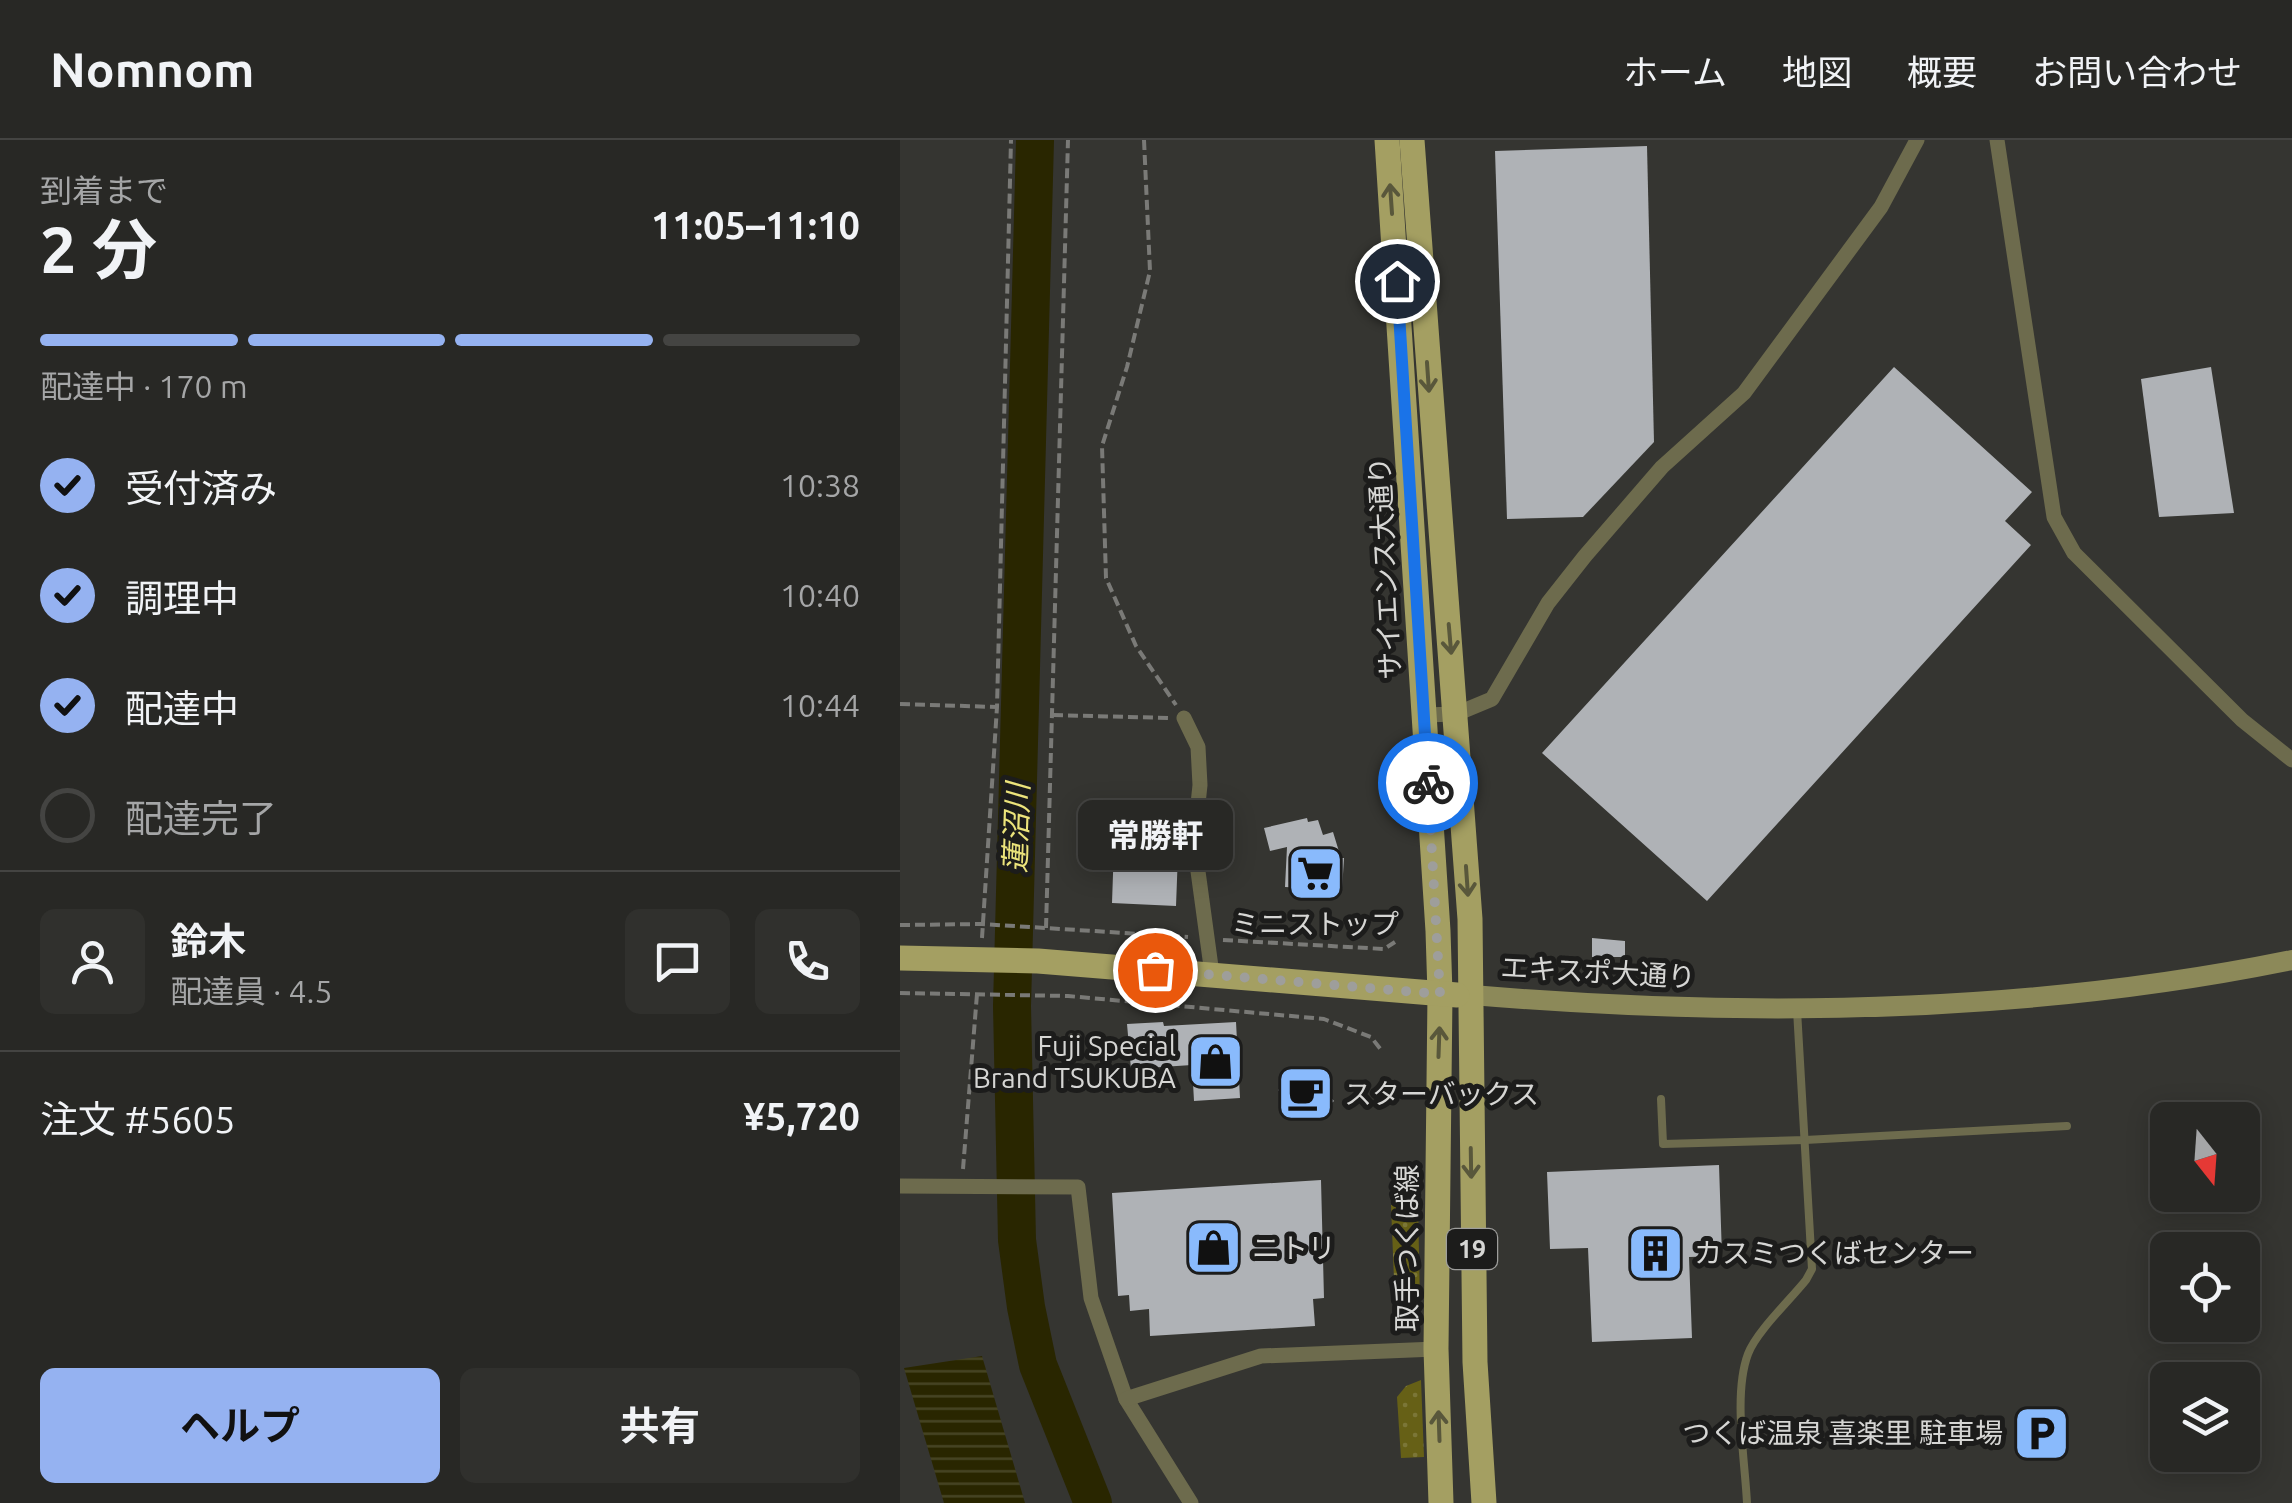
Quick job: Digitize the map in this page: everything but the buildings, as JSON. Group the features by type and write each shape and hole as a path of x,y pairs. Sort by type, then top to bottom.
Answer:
{"main road":[{"name":"サイエンス大通り","path":"1387,140 1440,994"},
{"name":"サイエンス大通り","path":"1412,140 1456,714 1472,996"},
{"name":"エキスポ大通り","path":"900,958 987,958 1440,994 1797,1010 2110,989 2292,960"},
{"name":"取手つくば線","path":"1440,994 1436,1349 1441,1503"},
{"name":"19","path":"1472,996 1474,1362 1484,1503"}],"street":[{"path":"1424,715 1456,714 1492,700 1548,603 1585,556 1662,467 1744,393 1880,208 1917,140"},
{"path":"1997,140 2054,516 2074,553 2242,720 2292,760"},
{"path":"1184,718 1198,746 1200,785 1194,842 1212,974"},
{"path":"900,1186 1078,1187 1090,1298 1126,1399 1191,1503"},
{"path":"1126,1399 1261,1356 1436,1349"}],"lane":[{"path":"1747,1503 1742,1425 1749,1350 1812,1269 1797,1010"},
{"path":"1662,1098 1663,1144 2067,1126"}],"path":[{"path":"987,958 983,924 997,707 1011,140"},
{"path":"900,925 1045,928 1068,140"},
{"path":"1144,140 1150,271 1127,367 1102,446 1106,578 1136,646 1184,718"},
{"path":"900,704 997,707"},
{"path":"1052,715 1184,718"},
{"path":"900,993 1042,995 1324,1019 1371,1037 1382,1051"},
{"path":"962,1173 977,994"}],"shaded area":[{"path":"1391,1205 1418,1205 1420,1303 1395,1304"},
{"path":"982,1356 1025,1503 944,1503 904,1368"},
{"path":"1421,1380 1424,1457 1401,1458 1397,1397 1406,1386"}],"waterway":[{"name":"蓮沼川","path":"1035,140 1012,1006 1017,1240 1038,1365 1093,1503"}],"way so far":[{"path":"1155,970 1440,994 1428,783"}],"place":[{"name":"ミニストップ","path":"1315,873"},
{"name":"常勝軒","path":"1155,970"},
{"name":"Fuji Special Brand TSUKUBA","path":"1215,1062"},
{"name":"スターバックス","path":"1305,1094"},
{"name":"ニトリ","path":"1213,1248"},
{"name":"カスミつくばセンター","path":"1655,1253"},
{"name":"つくば温泉 喜楽里 駐車場","path":"2042,1433"}],"route":[{"path":"1397,281 1428,783"}]}
